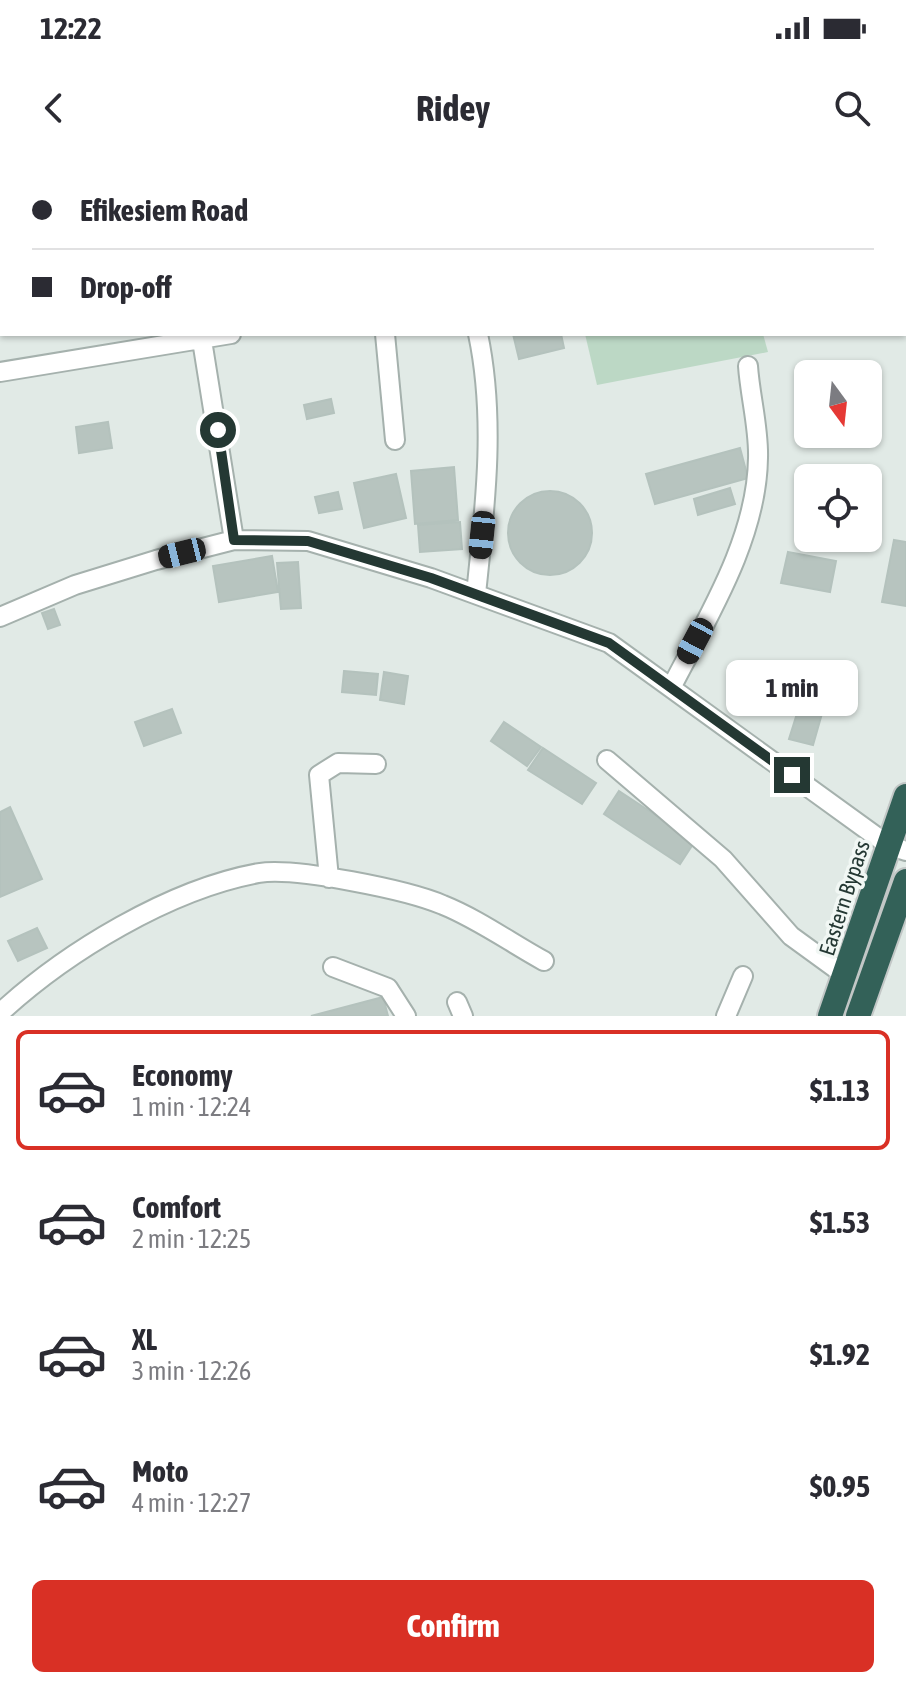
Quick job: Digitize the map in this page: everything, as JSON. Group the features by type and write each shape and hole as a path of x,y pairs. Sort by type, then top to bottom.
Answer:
{"highway":[{"name":"Eastern Bypass","path":"830,1016 897,848 906,796"},
{"path":"858,1016 906,881"}],"street":[{"path":"385,336 395,440"},
{"path":"476,594 485,506 488,418 485,364 478,336"},
{"path":"0,372 202,337 234,540"},
{"path":"671,688 729,570 756,491 758,456 748,366"},
{"path":"0,617 75,585 234,540 308,541 476,594 609,643 897,848"},
{"path":"607,760 723,859 791,936 846,976"},
{"path":"329,878 319,775 338,763 376,764"},
{"path":"0,1013 98,941 180,897 260,873 290,872 329,878 443,904 544,961"},
{"path":"333,967 388,988 406,1016"},
{"path":"726,1016 743,976"}],"green space":[{"path":"585,336 764,336 768,352 597,385"}],"building":[{"path":"513,336 561,336 564,348 519,359"},
{"path":"331,399 334,413 307,419 304,405"},
{"path":"108,422 112,448 79,453 76,427"},
{"path":"740,448 748,478 655,504 646,474"},
{"path":"454,467 458,520 415,524 411,471"},
{"path":"396,474 406,518 364,528 354,483"},
{"path":"730,488 735,504 698,515 694,499"},
{"path":"550,491 566,494 580,503 589,517 592,533 589,549 580,563 566,572 550,575 534,572 520,563 511,549 508,533 511,517 520,503 534,494"},
{"path":"338,492 342,509 319,513 315,497"},
{"path":"460,522 462,549 420,552 418,525"},
{"path":"894,540 906,542 906,606 882,602"},
{"path":"788,552 836,561 830,592 781,583"},
{"path":"272,556 278,592 219,602 213,566"},
{"path":"298,562 301,608 281,609 277,563"},
{"path":"54,609 60,625 48,629 42,613"},
{"path":"344,671 378,674 376,695 342,692"},
{"path":"384,672 408,676 404,704 380,700"},
{"path":"800,704 823,710 813,745 789,739"},
{"path":"172,709 181,733 144,746 135,722"},
{"path":"504,722 541,747 527,766 491,741"},
{"path":"543,748 596,783 582,804 528,770"},
{"path":"619,791 695,841 680,864 604,814"},
{"path":"10,807 42,879 0,897 0,812"},
{"path":"37,928 47,948 18,961 8,941"},
{"path":"383,997 388,1016 311,1016"}],"route":[{"path":"218,430 234,540 292,538 308,541 431,578 609,643 792,775"}]}
